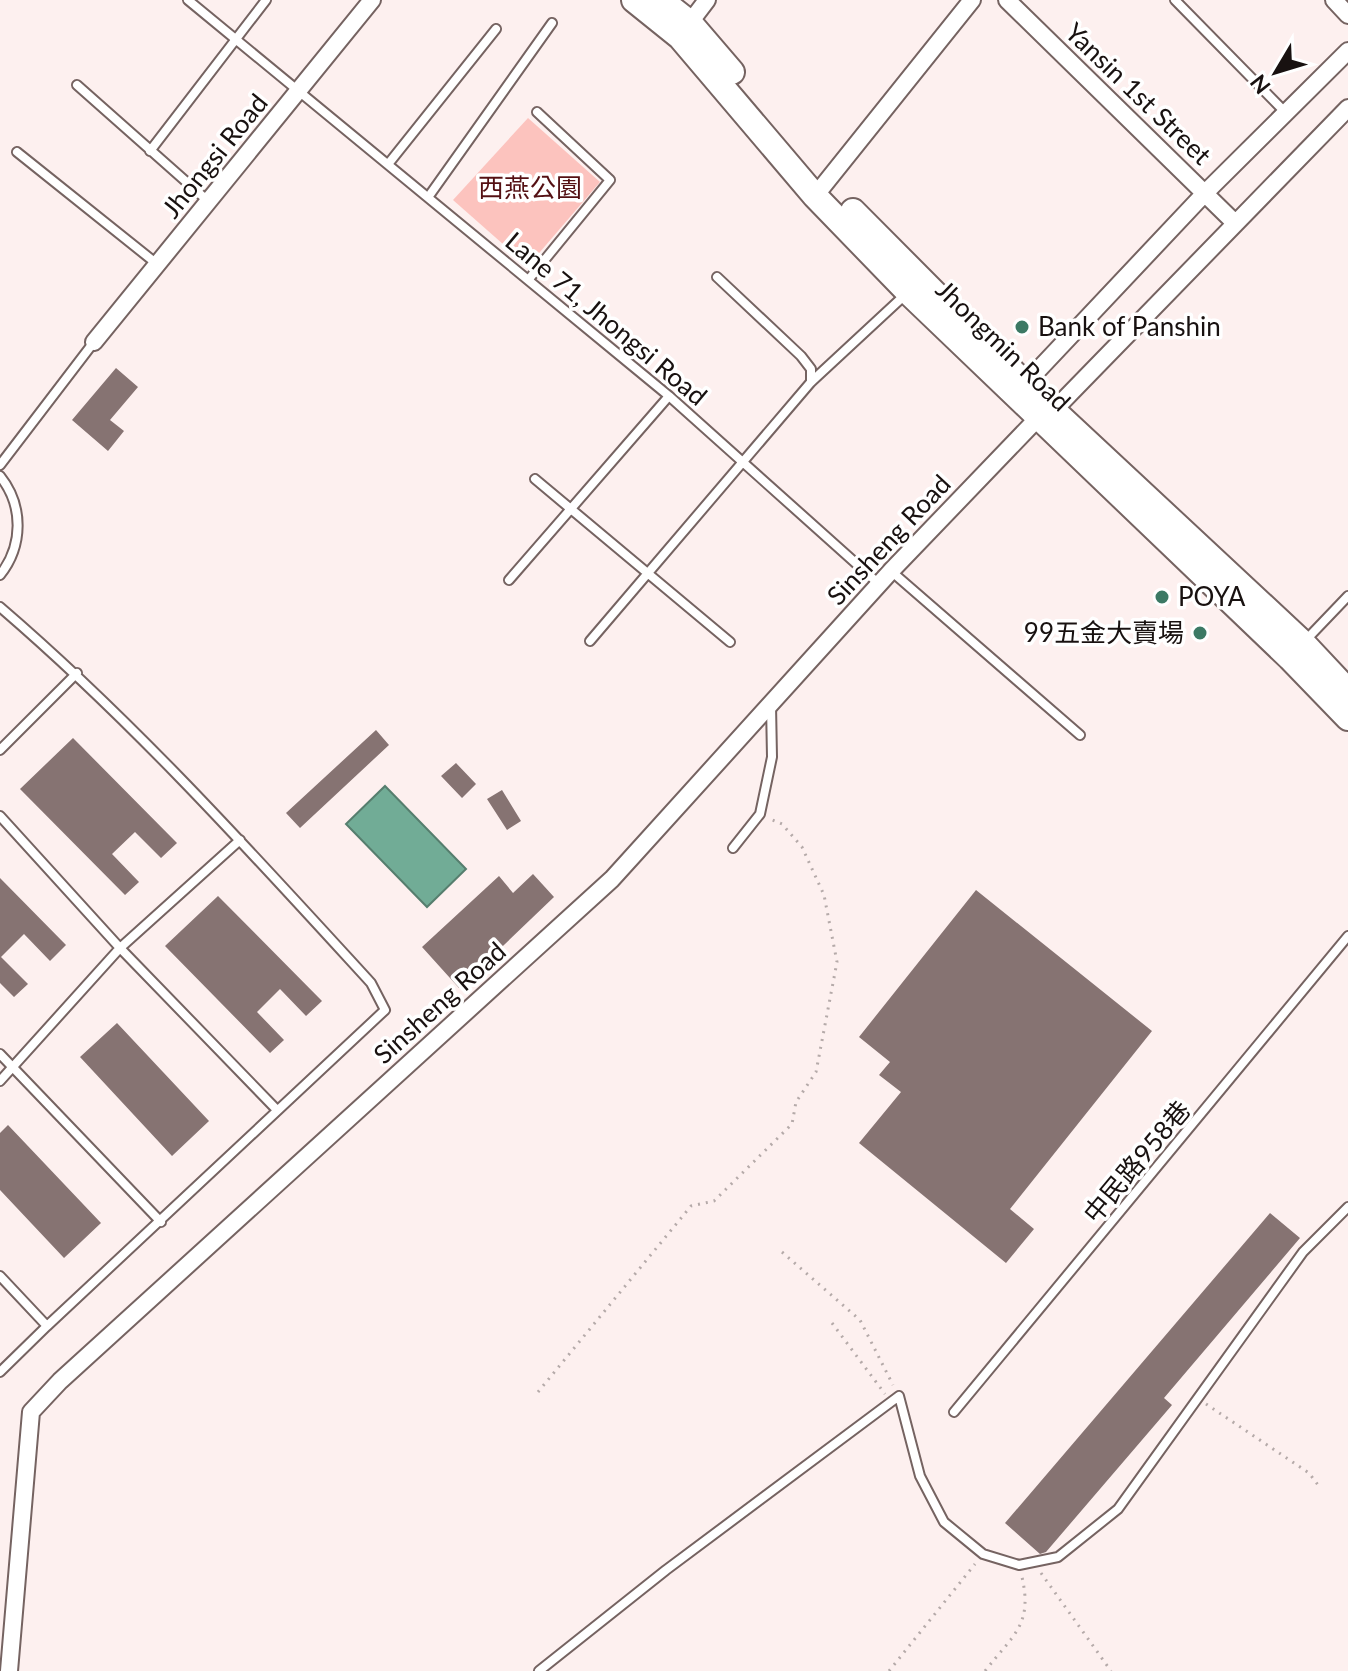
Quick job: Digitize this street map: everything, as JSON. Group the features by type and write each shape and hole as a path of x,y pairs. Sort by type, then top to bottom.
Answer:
{"main road":[{"name":"Jhongmin Road","path":"634,0 685,30"},
{"name":"Jhongmin Road","path":"661,0 908,292 1045,414 1296,650 1348,691"},
{"name":"Jhongmin Road","path":"821,190 1025,384 1045,414"},
{"name":"Jhongmin Road","path":"1296,650 1348,718"}],"street":[{"name":"Jhongsi Road","path":"94,342 372,0"},
{"path":"685,30 707,0"},
{"path":"821,190 972,0"},
{"name":"Yansin 1st Street","path":"1007,0 1235,223"},
{"path":"1334,0 1348,15"},
{"path":"1025,384 1205,193 1348,51"},
{"name":"Sinsheng Road","path":"9,1671 31,1412 60,1381 612,879 886,578 1348,108"}],"lane":[{"name":"Lane 71, Jhongsi Road","path":"188,0 669,396 743,465 1080,735"},
{"path":"150,151 266,0"},
{"path":"1175,0 1286,113"},
{"path":"429,196 552,23"},
{"path":"389,163 496,29"},
{"path":"77,85 208,201"},
{"path":"529,279 610,180 537,112"},
{"path":"17,152 157,264"},
{"path":"717,277 801,356 811,369 811,382"},
{"path":"590,641 811,382 908,292"},
{"path":"0,465 94,342"},
{"path":"509,580 669,396"},
{"path":"0,476 16,506 17,536 14,558 0,575"},
{"path":"535,479 730,642"},
{"path":"1296,650 1348,596"},
{"path":"0,607 77,673 240,840 371,983 385,1010 0,1372"},
{"path":"0,750 77,673"},
{"path":"733,848 760,814 772,757 771,704"},
{"path":"0,816 120,948 277,1110"},
{"path":"0,1081 120,948 240,840"},
{"name":"中民路958巷","path":"954,1412 1348,936"},
{"path":"0,1054 161,1222"},
{"path":"539,1671 666,1570 895,1399 928,1498 944,1522 983,1554 1019,1565 1058,1557 1118,1509 1303,1252 1346,1214"},
{"path":"0,1276 47,1326"}],"path":[{"path":"538,1392 691,1206 714,1201 792,1124 796,1102 816,1072 837,962 824,895 802,847 782,824 760,814"},
{"path":"782,1252 860,1320 895,1399"},
{"path":"832,1323 895,1399"},
{"path":"1197,1397 1309,1473 1321,1489"},
{"path":"889,1671 983,1554"},
{"path":"1034,1564 1111,1671"},
{"path":"985,1671 1024,1620 1028,1601 1019,1565"}],"green space":[{"name":"西燕公園","path":"528,118 600,182 528,266 453,200"}],"shaded area":[{"path":"385,786 466,869 427,907 346,824"}],"building":[{"path":"116,368 138,387 110,420 124,431 108,451 72,420"},
{"path":"376,730 389,745 300,828 286,813"},
{"path":"73,738 177,843 161,858 135,832 112,854 139,882 125,895 20,789"},
{"path":"456,763 476,784 462,798 441,776"},
{"path":"502,790 521,821 507,830 487,799"},
{"path":"533,874 554,897 459,988 422,947 499,876 513,893"},
{"path":"0,878 66,945 50,961 24,934 1,957 28,984 14,997 0,983"},
{"path":"976,890 1152,1031 1010,1209 1034,1229 1006,1263 859,1143 901,1092 879,1075 890,1062 859,1037"},
{"path":"218,896 322,1001 306,1016 280,989 257,1012 284,1040 270,1053 165,946"},
{"path":"117,1023 209,1121 172,1156 80,1057"},
{"path":"8,1125 101,1223 64,1258 0,1190 0,1133"},
{"path":"1270,1213 1300,1238 1164,1398 1172,1405 1046,1552 1040,1554 1005,1523"}],"place":[{"name":"Bank of Panshin","path":"1022,327"},
{"name":"POYA","path":"1162,597"},
{"name":"99五金大賣場","path":"1200,633"}]}
